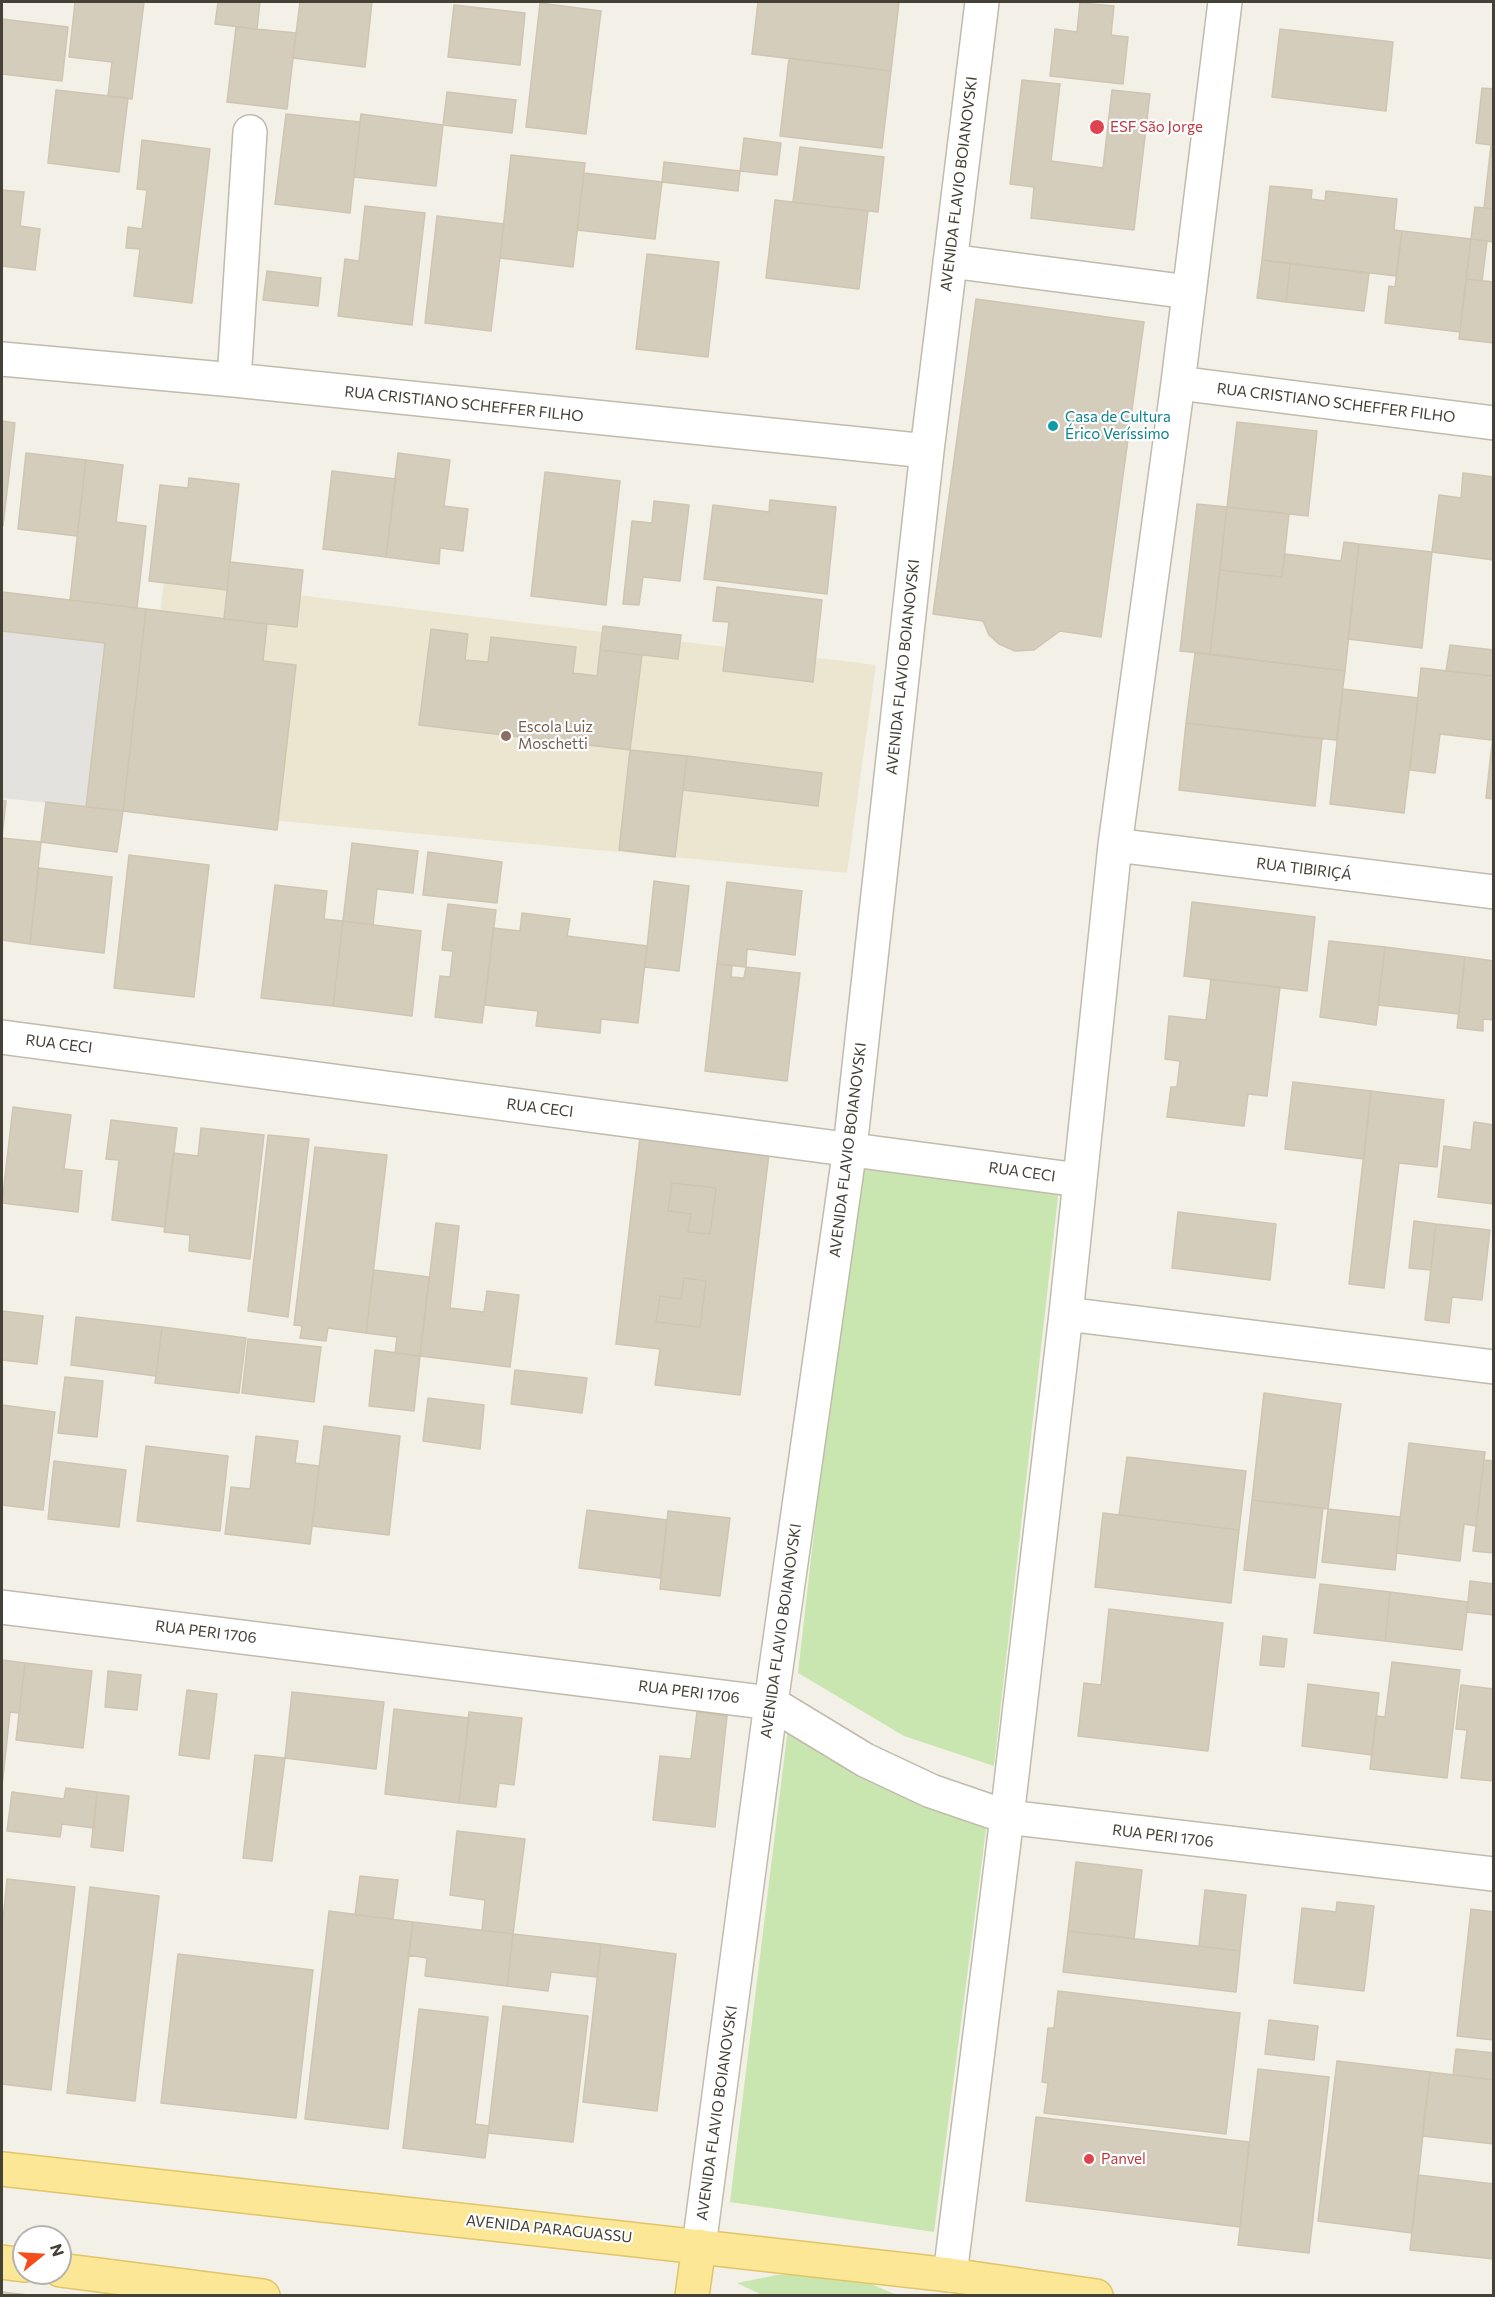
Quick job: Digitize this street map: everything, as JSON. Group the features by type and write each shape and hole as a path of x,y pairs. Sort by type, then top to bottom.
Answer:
{"main road":[{"name":"AVENIDA PARAGUASSU","path":"2,2169 699,2246 949,2285 1096,2295"},
{"name":"AVENIDA FLAVIO BOIANOVSKI","path":"692,2295 699,2246"},
{"path":"72,2271 263,2295"}],"street":[{"name":"AVENIDA FLAVIO BOIANOVSKI","path":"699,2246 771,1702 850,1148 927,451 982,2"},
{"path":"949,2285 1066,1314 1115,845 1178,383 1225,2"},
{"path":"234,380 250,132"},
{"path":"950,261 1189,292"},
{"name":"RUA CRISTIANO SCHEFFER FILHO","path":"2,359 234,380 927,451"},
{"name":"RUA CRISTIANO SCHEFFER FILHO","path":"1178,383 1494,423"},
{"name":"RUA TIBIRIÇÁ","path":"1115,845 1494,892"},
{"name":"RUA CECI","path":"2,1037 1079,1180"},
{"path":"1066,1314 1494,1367"},
{"name":"RUA PERI 1706","path":"2,1606 771,1702 865,1760 931,1791 1007,1817 1494,1874"}],"shaded area":[{"name":"Escola Luiz Moschetti","path":"164,579 876,665 847,873 139,808"},
{"path":"2,631 105,643 86,807 2,798"}],"green space":[{"path":"856,1160 1059,1188 994,1766 904,1736 798,1673"},
{"path":"788,1727 988,1814 934,2232 730,2202"},
{"path":"808,2273 864,2281 897,2295 762,2295 737,2283 777,2275"}],"building":[{"path":"75,2 144,2 132,99 108,96 112,62 69,57"},
{"path":"218,2 260,2 257,29 215,24"},
{"path":"300,2 372,2 365,67 293,58"},
{"path":"758,2 899,2 891,71 752,54"},
{"path":"540,3 601,11 586,134 526,127"},
{"path":"1080,3 1114,6 1111,35 1128,37 1123,84 1050,76 1055,29 1077,32"},
{"path":"454,5 525,13 520,65 448,57"},
{"path":"2,19 68,27 62,81 2,74"},
{"path":"236,27 296,33 287,109 227,102"},
{"path":"1280,29 1393,42 1386,111 1272,97"},
{"path":"789,58 891,71 882,148 780,136"},
{"path":"1022,80 1060,84 1051,161 1103,168 1112,90 1150,94 1134,230 1031,218 1034,187 1010,184"},
{"path":"1482,88 1494,89 1494,209 1484,208 1491,145 1476,143"},
{"path":"56,90 128,98 119,172 48,163"},
{"path":"447,92 516,100 512,133 443,125"},
{"path":"286,114 360,122 350,213 275,204"},
{"path":"361,114 443,125 436,186 354,177"},
{"path":"744,138 781,143 777,175 740,171"},
{"path":"142,140 210,149 192,303 134,296 140,249 126,248 128,227 142,229 147,190 137,189"},
{"path":"800,147 884,157 878,212 793,202"},
{"path":"511,155 585,163 573,267 500,258"},
{"path":"664,162 740,171 738,191 662,182"},
{"path":"584,173 662,182 655,239 577,230"},
{"path":"1270,186 1312,190 1311,199 1325,201 1326,191 1397,199 1394,230 1402,231 1396,276 1262,260"},
{"path":"2,190 24,192 20,226 40,229 35,270 2,266"},
{"path":"775,200 868,211 859,289 766,278"},
{"path":"365,206 425,213 412,325 338,316 345,259 359,261"},
{"path":"1475,207 1494,209 1494,242 1471,239"},
{"path":"437,216 504,224 491,331 425,323"},
{"path":"1402,231 1471,239 1460,332 1385,323 1389,286 1395,287"},
{"path":"1471,239 1487,241 1482,281 1466,279"},
{"path":"647,254 719,262 708,357 636,349"},
{"path":"1262,260 1290,264 1286,302 1257,298"},
{"path":"1290,264 1369,273 1364,311 1286,302"},
{"path":"267,271 321,278 318,306 263,300"},
{"path":"1466,279 1494,282 1494,343 1459,339"},
{"path":"976,299 1144,322 1101,637 1060,631 1034,650 1015,651 999,644 989,635 983,621 933,614"},
{"path":"2,421 15,423 3,526 2,526"},
{"path":"1237,422 1317,431 1308,516 1227,507"},
{"path":"26,453 86,460 77,536 18,529"},
{"path":"398,453 450,460 444,506 468,509 463,551 440,548 439,564 386,557"},
{"path":"86,460 123,465 116,522 146,526 137,608 70,600"},
{"path":"332,471 396,479 386,557 323,549"},
{"path":"545,472 620,481 606,605 531,596"},
{"path":"1463,473 1494,477 1494,560 1432,552 1439,495 1461,498"},
{"path":"189,478 239,484 227,590 149,581 160,485 188,488"},
{"path":"770,500 836,507 827,594 704,579 713,505 769,512"},
{"path":"654,501 689,505 680,581 643,577 639,605 623,604 632,521 652,523"},
{"path":"1197,504 1227,507 1210,654 1180,651"},
{"path":"1227,507 1289,514 1282,577 1220,570"},
{"path":"1344,542 1359,544 1345,671 1210,654 1220,570 1282,577 1285,554 1341,561"},
{"path":"1359,544 1432,552 1422,648 1348,639"},
{"path":"230,562 303,570 297,627 224,619"},
{"path":"717,587 822,600 813,682 723,671 729,622 713,621"},
{"path":"2,592 146,609 123,811 86,807 105,643 2,631"},
{"path":"146,609 267,624 263,661 296,665 277,830 123,811"},
{"path":"603,626 681,635 678,659 600,650"},
{"path":"431,629 468,634 465,660 488,662 491,637 576,647 573,673 597,676 600,650 642,655 630,750 419,725"},
{"path":"1450,645 1494,650 1494,676 1446,671"},
{"path":"1195,653 1345,671 1336,740 1186,723"},
{"path":"1421,668 1494,676 1492,740 1440,734 1435,773 1410,770"},
{"path":"1343,689 1418,698 1404,813 1330,804"},
{"path":"1186,723 1322,739 1315,806 1179,790"},
{"path":"1494,726 1494,799 1486,798"},
{"path":"630,750 687,756 675,857 619,850"},
{"path":"687,756 822,773 818,806 683,790"},
{"path":"2,800 6,801 2,838"},
{"path":"46,802 123,811 117,852 41,842"},
{"path":"2,838 41,842 30,944 2,940"},
{"path":"352,843 418,851 413,893 377,889 373,925 343,921"},
{"path":"428,852 502,862 497,903 423,895"},
{"path":"129,855 209,865 194,997 114,988"},
{"path":"39,868 112,877 104,953 30,944"},
{"path":"654,881 689,886 679,971 645,967"},
{"path":"727,882 802,891 795,955 747,949 746,967 717,964"},
{"path":"275,885 327,891 324,919 343,921 333,1006 261,998"},
{"path":"1192,902 1315,917 1307,991 1184,976"},
{"path":"448,904 496,910 482,1023 435,1017 440,976 450,977 453,951 442,950"},
{"path":"522,913 570,919 567,936 647,946 638,1023 601,1019 600,1033 536,1026 538,1011 485,1005 493,928 520,931"},
{"path":"343,921 421,931 412,1016 333,1006"},
{"path":"1329,941 1385,947 1376,1025 1320,1017"},
{"path":"1385,947 1465,957 1459,1014 1378,1005"},
{"path":"1465,957 1494,961 1494,1020 1483,1019 1483,1031 1457,1028"},
{"path":"717,964 732,965 731,977 744,978 746,967 800,973 787,1081 705,1071"},
{"path":"1211,979 1280,987 1267,1096 1248,1094 1244,1126 1167,1117 1171,1087 1177,1087 1180,1061 1165,1059 1169,1016 1206,1020"},
{"path":"1293,1082 1371,1091 1364,1159 1285,1149"},
{"path":"1371,1091 1444,1100 1437,1167 1399,1163 1384,1288 1349,1284"},
{"path":"13,1107 71,1115 64,1169 82,1171 78,1212 2,1203"},
{"path":"111,1120 177,1128 165,1227 112,1220 119,1160 106,1159"},
{"path":"1474,1122 1494,1125 1494,1204 1438,1197 1444,1146 1471,1150"},
{"path":"201,1128 264,1135 250,1259 189,1251 190,1235 164,1232 173,1153 198,1156"},
{"path":"641,1129 770,1145 740,1395 655,1385 660,1349 616,1344","holes":["672,1183 716,1188 710,1234 688,1232 691,1214 668,1211","684,1278 706,1281 700,1327 656,1322 660,1296 681,1299"]},
{"path":"268,1135 309,1139 288,1317 248,1311"},
{"path":"315,1147 387,1155 366,1333 328,1328 326,1341 300,1338 302,1326 294,1325"},
{"path":"672,1183 716,1188 710,1234 688,1232 691,1214 668,1211"},
{"path":"1178,1212 1276,1224 1270,1280 1172,1268"},
{"path":"1414,1221 1436,1224 1431,1270 1409,1268"},
{"path":"436,1223 459,1226 450,1308 484,1312 487,1291 519,1295 510,1367 420,1356"},
{"path":"1436,1224 1490,1230 1482,1300 1452,1297 1449,1323 1425,1320"},
{"path":"374,1270 429,1277 420,1356 395,1353 397,1337 366,1333"},
{"path":"684,1278 706,1281 700,1327 656,1322 660,1296 681,1299"},
{"path":"2,1311 43,1316 37,1364 2,1360"},
{"path":"76,1317 162,1327 156,1376 71,1365"},
{"path":"162,1327 246,1338 239,1393 155,1383"},
{"path":"248,1339 321,1347 314,1402 242,1393"},
{"path":"375,1350 420,1356 414,1411 369,1406"},
{"path":"515,1370 587,1378 582,1413 511,1404"},
{"path":"65,1377 103,1381 97,1437 58,1433"},
{"path":"1264,1393 1341,1404 1328,1509 1252,1500"},
{"path":"428,1398 484,1405 480,1449 423,1441"},
{"path":"2,1405 55,1412 43,1510 2,1505"},
{"path":"324,1426 400,1436 389,1535 312,1526"},
{"path":"256,1436 298,1441 295,1463 319,1466 310,1544 225,1534 231,1487 250,1489"},
{"path":"1409,1443 1485,1452 1476,1526 1464,1524 1460,1561 1396,1553"},
{"path":"146,1446 228,1456 220,1531 137,1521"},
{"path":"1127,1457 1246,1471 1239,1530 1119,1515"},
{"path":"1484,1460 1494,1461 1494,1553 1473,1551"},
{"path":"54,1461 126,1470 119,1527 48,1519"},
{"path":"1252,1500 1323,1508 1315,1578 1244,1570"},
{"path":"1328,1509 1400,1517 1395,1570 1322,1562"},
{"path":"587,1510 667,1520 660,1578 579,1568"},
{"path":"668,1511 730,1518 720,1596 660,1589"},
{"path":"1103,1513 1239,1530 1231,1603 1095,1587"},
{"path":"1470,1581 1494,1584 1494,1615 1467,1612"},
{"path":"1320,1584 1390,1592 1385,1641 1314,1633"},
{"path":"1390,1592 1468,1602 1462,1650 1385,1641"},
{"path":"1109,1609 1223,1623 1208,1751 1078,1736 1084,1683 1101,1685"},
{"path":"1263,1636 1287,1639 1284,1667 1260,1665"},
{"path":"2,1660 25,1663 19,1713 10,1712 2,1787"},
{"path":"1392,1662 1460,1670 1447,1778 1370,1769 1376,1716 1385,1717"},
{"path":"25,1663 92,1671 83,1748 16,1740"},
{"path":"108,1671 141,1675 137,1710 105,1707"},
{"path":"1308,1684 1379,1693 1372,1755 1302,1746"},
{"path":"1461,1685 1494,1689 1494,1781 1461,1778 1467,1730 1456,1729"},
{"path":"187,1690 217,1694 209,1759 179,1755"},
{"path":"292,1692 384,1702 376,1769 285,1758"},
{"path":"394,1709 469,1718 459,1803 385,1794"},
{"path":"469,1712 522,1718 514,1785 499,1783 496,1807 459,1803"},
{"path":"697,1712 727,1716 715,1827 653,1820 660,1756 691,1759"},
{"path":"255,1755 285,1758 272,1861 243,1858"},
{"path":"66,1788 97,1792 94,1828 62,1824 60,1837 7,1831 12,1792 64,1799"},
{"path":"97,1792 129,1796 123,1851 91,1847"},
{"path":"457,1831 525,1839 513,1934 482,1930 485,1900 450,1895"},
{"path":"1076,1862 1142,1870 1134,1939 1068,1931"},
{"path":"360,1876 398,1880 393,1919 355,1915"},
{"path":"7,1879 75,1887 51,2090 2,2084 2,1931"},
{"path":"90,1887 159,1896 135,2101 67,2093"},
{"path":"1205,1890 1246,1895 1240,1951 1199,1946"},
{"path":"1337,1902 1374,1906 1364,1991 1294,1983 1302,1908 1336,1912"},
{"path":"1471,1909 1494,1912 1494,2040 1457,2036"},
{"path":"329,1911 413,1922 388,2129 305,2119"},
{"path":"413,1922 513,1934 507,1986 425,1976 427,1958 408,1955"},
{"path":"1068,1931 1240,1951 1236,1992 1063,1972"},
{"path":"513,1934 601,1944 597,1977 551,1972 548,1991 507,1986"},
{"path":"601,1944 676,1954 657,2111 583,2102"},
{"path":"178,1954 313,1970 296,2118 161,2103"},
{"path":"1058,1991 1240,2013 1226,2134 1044,2113 1048,2083 1042,2082 1048,2028 1054,2028"},
{"path":"503,2006 588,2016 573,2142 488,2133"},
{"path":"419,2009 488,2017 475,2124 489,2126 485,2158 403,2148"},
{"path":"1269,2020 1318,2026 1314,2060 1265,2054"},
{"path":"1456,2049 1494,2053 1494,2080 1453,2075"},
{"path":"1337,2061 1430,2072 1412,2233 1318,2221"},
{"path":"1258,2069 1329,2077 1309,2253 1238,2245"},
{"path":"1430,2072 1494,2080 1494,2144 1422,2136"},
{"path":"1036,2117 1249,2142 1240,2227 1026,2201"},
{"path":"1418,2175 1494,2184 1494,2259 1410,2250"},
{"path":"2,2292 37,2296 2,2296"}],"place":[{"name":"ESF São Jorge","path":"1097,127"},
{"name":"Casa de Cultura Érico Veríssimo","path":"1053,426"},
{"name":"Escola Luiz Moschetti","path":"506,736"},
{"name":"Panvel","path":"1089,2159"}]}
